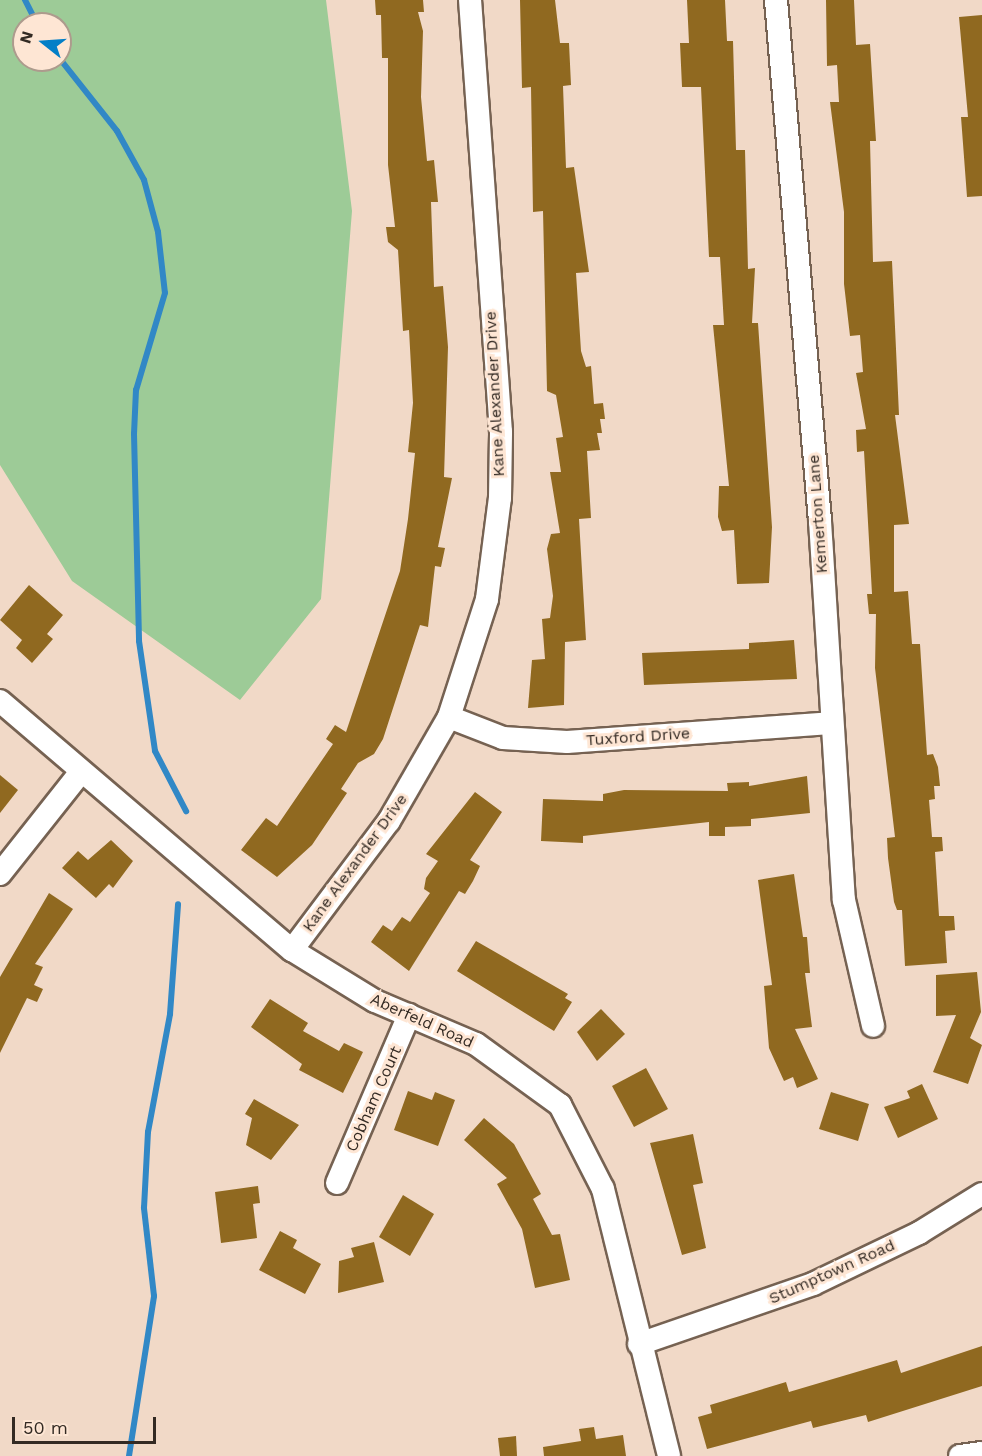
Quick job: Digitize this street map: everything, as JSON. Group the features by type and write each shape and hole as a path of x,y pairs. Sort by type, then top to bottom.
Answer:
{"street":[{"name":"Kane Alexander Drive","path":"292,950 389,820 449,717 487,599 500,498 501,432 470,0"},
{"name":"Kemerton Lane","path":"776,0 820,521 844,900 873,1026"},
{"name":"Aberfeld Road","path":"0,701 80,773 292,950 350,988 476,1044 535,1082 560,1106 603,1189 639,1344 669,1456"},
{"name":"Tuxford Drive","path":"449,717 503,738 536,742 831,723"},
{"path":"0,874 80,773"},
{"name":"Cobham Court","path":"337,1183 409,1015"},
{"name":"Stumptown Road","path":"639,1344 813,1284 919,1233 982,1194"},
{"path":"960,1456 982,1453"}],"green space":[{"path":"0,0 326,0 352,211 321,599 240,700 72,581 0,465"}],"building":[{"path":"375,0 423,0 424,12 418,12 423,31 421,97 427,161 434,160 438,202 431,202 434,287 443,286 448,347 444,477 452,478 438,547 445,548 441,567 435,566 428,627 420,625 383,739 374,754 358,763 341,789 347,793 312,845 277,877 241,850 266,818 277,826 333,744 326,739 335,725 346,732 400,571 408,519 415,453 408,452 413,403 409,330 403,331 398,250 388,242 386,227 395,227 388,165 388,58 382,58 381,15 376,15"},
{"path":"520,0 555,0 560,43 569,43 571,85 563,86 566,168 574,167 589,272 576,273 581,351 586,367 591,366 594,404 603,403 605,419 600,419 602,433 597,433 600,450 587,451 591,518 579,519 586,640 565,642 564,705 528,708 532,660 545,659 542,619 550,618 553,596 547,549 551,534 560,533 550,472 561,472 556,438 563,437 556,395 547,391 543,211 533,212 531,87 522,88"},
{"path":"687,0 725,0 727,41 733,41 736,150 745,150 748,269 755,268 752,323 758,323 772,527 769,583 737,584 734,530 722,531 718,517 719,486 729,486 713,325 724,325 720,257 709,257 701,87 682,87 680,43 689,43"},
{"path":"826,0 854,0 856,45 870,44 876,141 870,141 873,262 892,261 899,415 895,415 909,524 894,525 894,592 908,591 912,644 920,644 927,755 933,754 938,767 940,786 934,786 935,799 929,800 932,837 942,837 943,851 935,852 939,916 954,916 955,930 945,931 947,963 905,966 902,910 897,910 894,902 888,858 887,838 895,837 875,668 876,614 869,614 867,594 872,594 864,451 857,452 856,430 866,429 856,373 863,372 860,335 850,336 844,284 844,212 830,102 839,102 837,65 827,66"},
{"path":"982,15 982,196 967,197 961,117 968,117 959,17"},
{"path":"29,585 63,615 47,634 53,639 32,663 16,648 22,640 0,620"},
{"path":"794,640 797,679 644,685 642,653 749,649 749,643"},
{"path":"0,775 18,790 0,813"},
{"path":"807,776 810,813 751,819 751,826 725,827 725,836 709,836 709,822 583,836 583,843 541,841 543,799 603,801 603,794 624,790 728,791 727,783 749,782 749,786"},
{"path":"475,792 502,812 470,860 480,866 473,881 465,894 459,891 409,971 371,942 383,925 392,931 402,917 410,922 430,893 424,889 426,878 438,861 426,854"},
{"path":"111,840 133,861 113,888 109,884 96,898 62,868 78,851 88,860"},
{"path":"794,874 803,937 807,937 810,973 805,973 812,1027 795,1029 818,1079 797,1088 793,1077 784,1081 769,1048 764,986 772,985 758,880"},
{"path":"49,893 73,909 35,964 43,967 34,985 43,989 37,1002 27,998 0,1053 0,977"},
{"path":"476,941 568,994 565,998 572,1002 554,1031 457,971"},
{"path":"977,972 981,1012 970,1038 982,1045 968,1084 933,1072 956,1015 936,1016 936,975"},
{"path":"270,999 308,1023 303,1031 339,1051 344,1043 363,1052 343,1093 299,1070 302,1064 251,1027"},
{"path":"601,1009 625,1034 597,1061 577,1032"},
{"path":"646,1068 668,1109 634,1127 612,1086"},
{"path":"922,1084 938,1119 898,1138 884,1107 910,1098 907,1091"},
{"path":"408,1091 432,1100 435,1092 455,1100 438,1146 394,1130"},
{"path":"831,1092 869,1104 858,1141 819,1129"},
{"path":"254,1099 299,1125 271,1160 246,1145 252,1118 245,1114"},
{"path":"484,1118 514,1144 541,1194 533,1199 552,1235 560,1234 570,1280 535,1288 522,1229 497,1184 507,1178 464,1140"},
{"path":"693,1134 703,1183 693,1185 706,1248 682,1255 650,1143"},
{"path":"258,1186 260,1203 253,1204 257,1238 221,1243 215,1192"},
{"path":"403,1195 434,1214 410,1256 379,1237"},
{"path":"280,1231 297,1240 293,1248 321,1264 305,1294 259,1270"},
{"path":"374,1242 384,1282 338,1293 339,1261 354,1257 351,1248"},
{"path":"982,1346 982,1386 868,1422 866,1415 813,1428 811,1421 707,1449 698,1417 712,1413 710,1405 786,1382 789,1392 897,1360 901,1373"},
{"path":"594,1427 596,1439 623,1435 626,1456 544,1456 543,1447 581,1441 579,1429"},
{"path":"516,1436 517,1456 500,1456 498,1438"}],"waterway":[{"path":"25,0 31,12"},
{"path":"70,72 117,131 144,180 158,232 165,293 136,390 134,434 139,641 155,751 186,811"},
{"path":"129,1456 154,1296 144,1208 148,1132 170,1014 178,904"}]}
